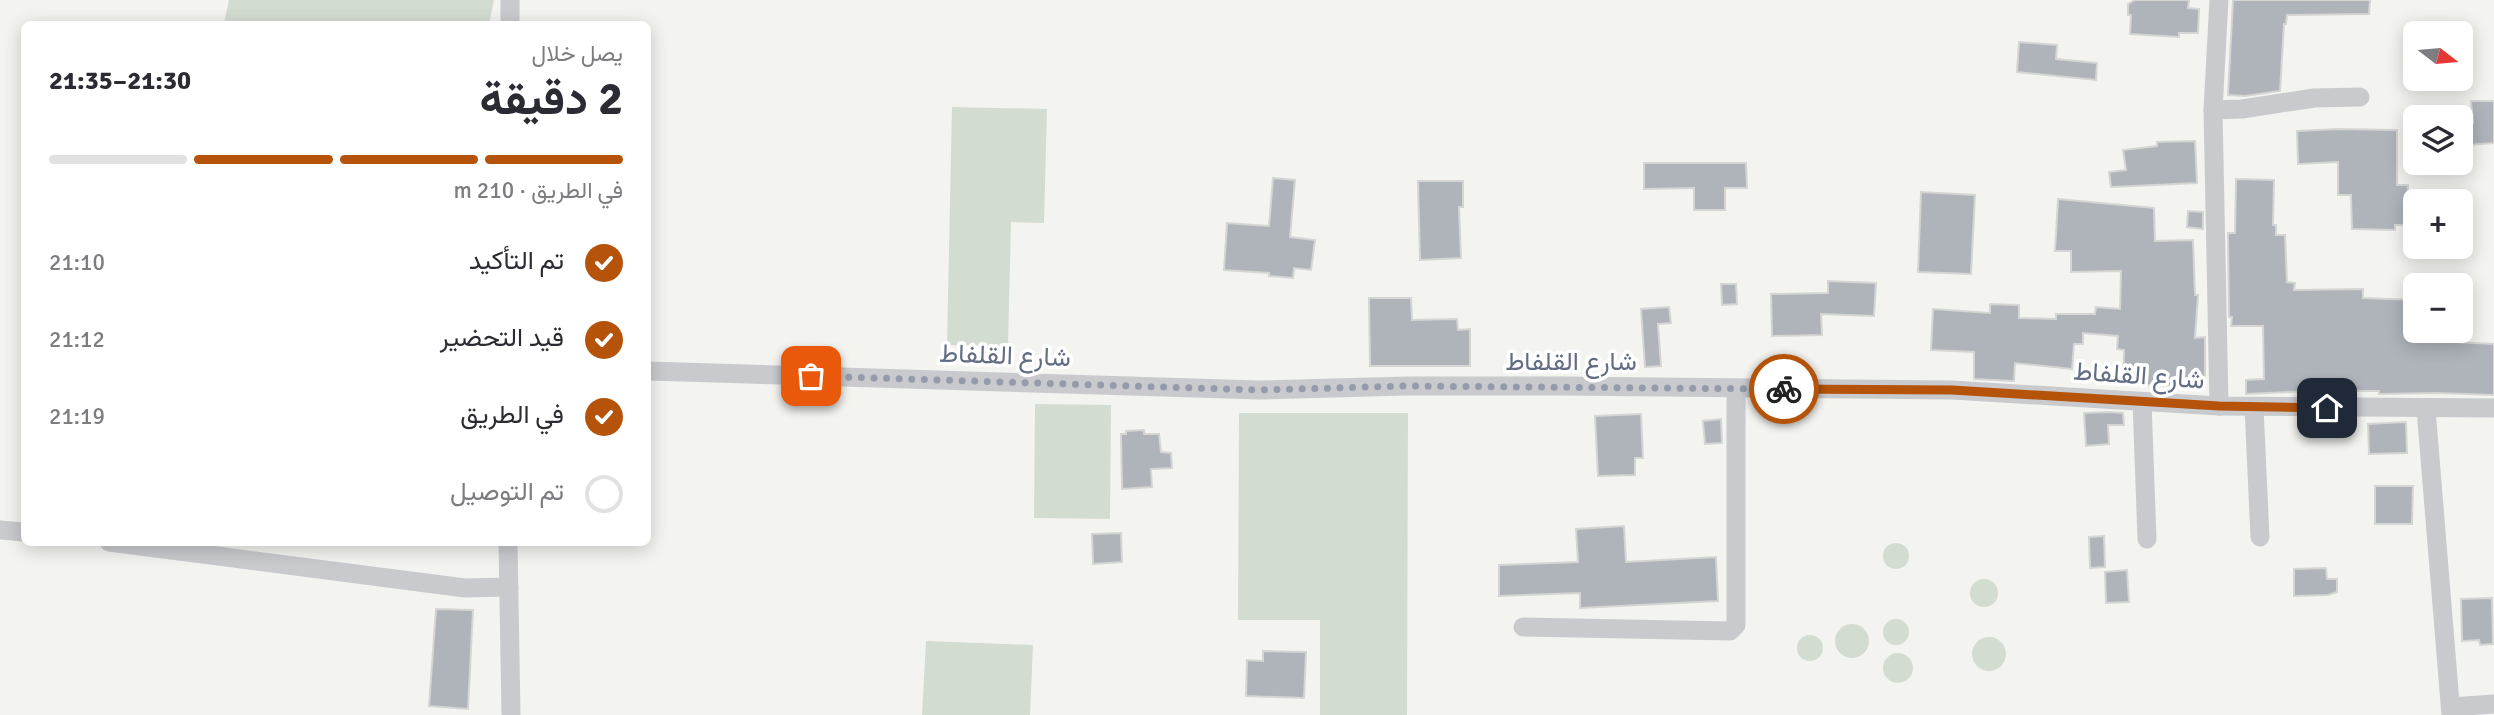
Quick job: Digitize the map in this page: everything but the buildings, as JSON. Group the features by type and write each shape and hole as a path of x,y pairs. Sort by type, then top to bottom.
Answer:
{"street":[{"path":"510,0 510,21"},
{"path":"2219,0 2213,110 2219,406"},
{"path":"2213,110 2242,109 2314,98 2360,97"},
{"name":"شارع القلفاط","path":"651,371 1259,390 1406,386 1952,390 2219,406 2494,408"},
{"path":"1523,627 1730,631 1735,625 1736,389"},
{"path":"2142,402 2147,539"},
{"path":"2254,407 2260,537"},
{"path":"2426,409 2451,711 2494,704"},
{"path":"0,532 21,532"},
{"path":"140,546 465,588 509,587"},
{"path":"508,546 511,715"}],"shaded area":[{"path":"229,0 494,0 490,21 225,21"},
{"path":"952,107 1047,109 1044,223 1011,222 1008,346 947,345"},
{"path":"1035,404 1111,405 1110,519 1034,518"},
{"path":"1239,413 1408,413 1407,715 1320,715 1320,620 1238,620"},
{"path":"1896,543 1905,547 1909,556 1905,565 1896,569 1887,565 1883,556 1887,547"},
{"path":"1984,579 1994,583 1998,593 1994,603 1984,607 1974,603 1970,593 1974,583"},
{"path":"1896,619 1905,623 1909,632 1905,641 1896,645 1887,641 1883,632 1887,623"},
{"path":"1852,624 1864,629 1869,641 1864,653 1852,658 1840,653 1835,641 1840,629"},
{"path":"1810,635 1819,639 1823,648 1819,657 1810,661 1801,657 1797,648 1801,639"},
{"path":"1989,637 2001,642 2006,654 2001,666 1989,671 1977,666 1972,654 1977,642"},
{"path":"926,641 1033,645 1030,715 922,715"},
{"path":"1898,653 1909,657 1913,668 1909,679 1898,683 1887,679 1883,668 1887,657"}],"way so far":[{"path":"811,376 1259,390 1406,386 1784,389"}],"route":[{"path":"1784,389 1952,390 2219,406 2327,408"}]}
